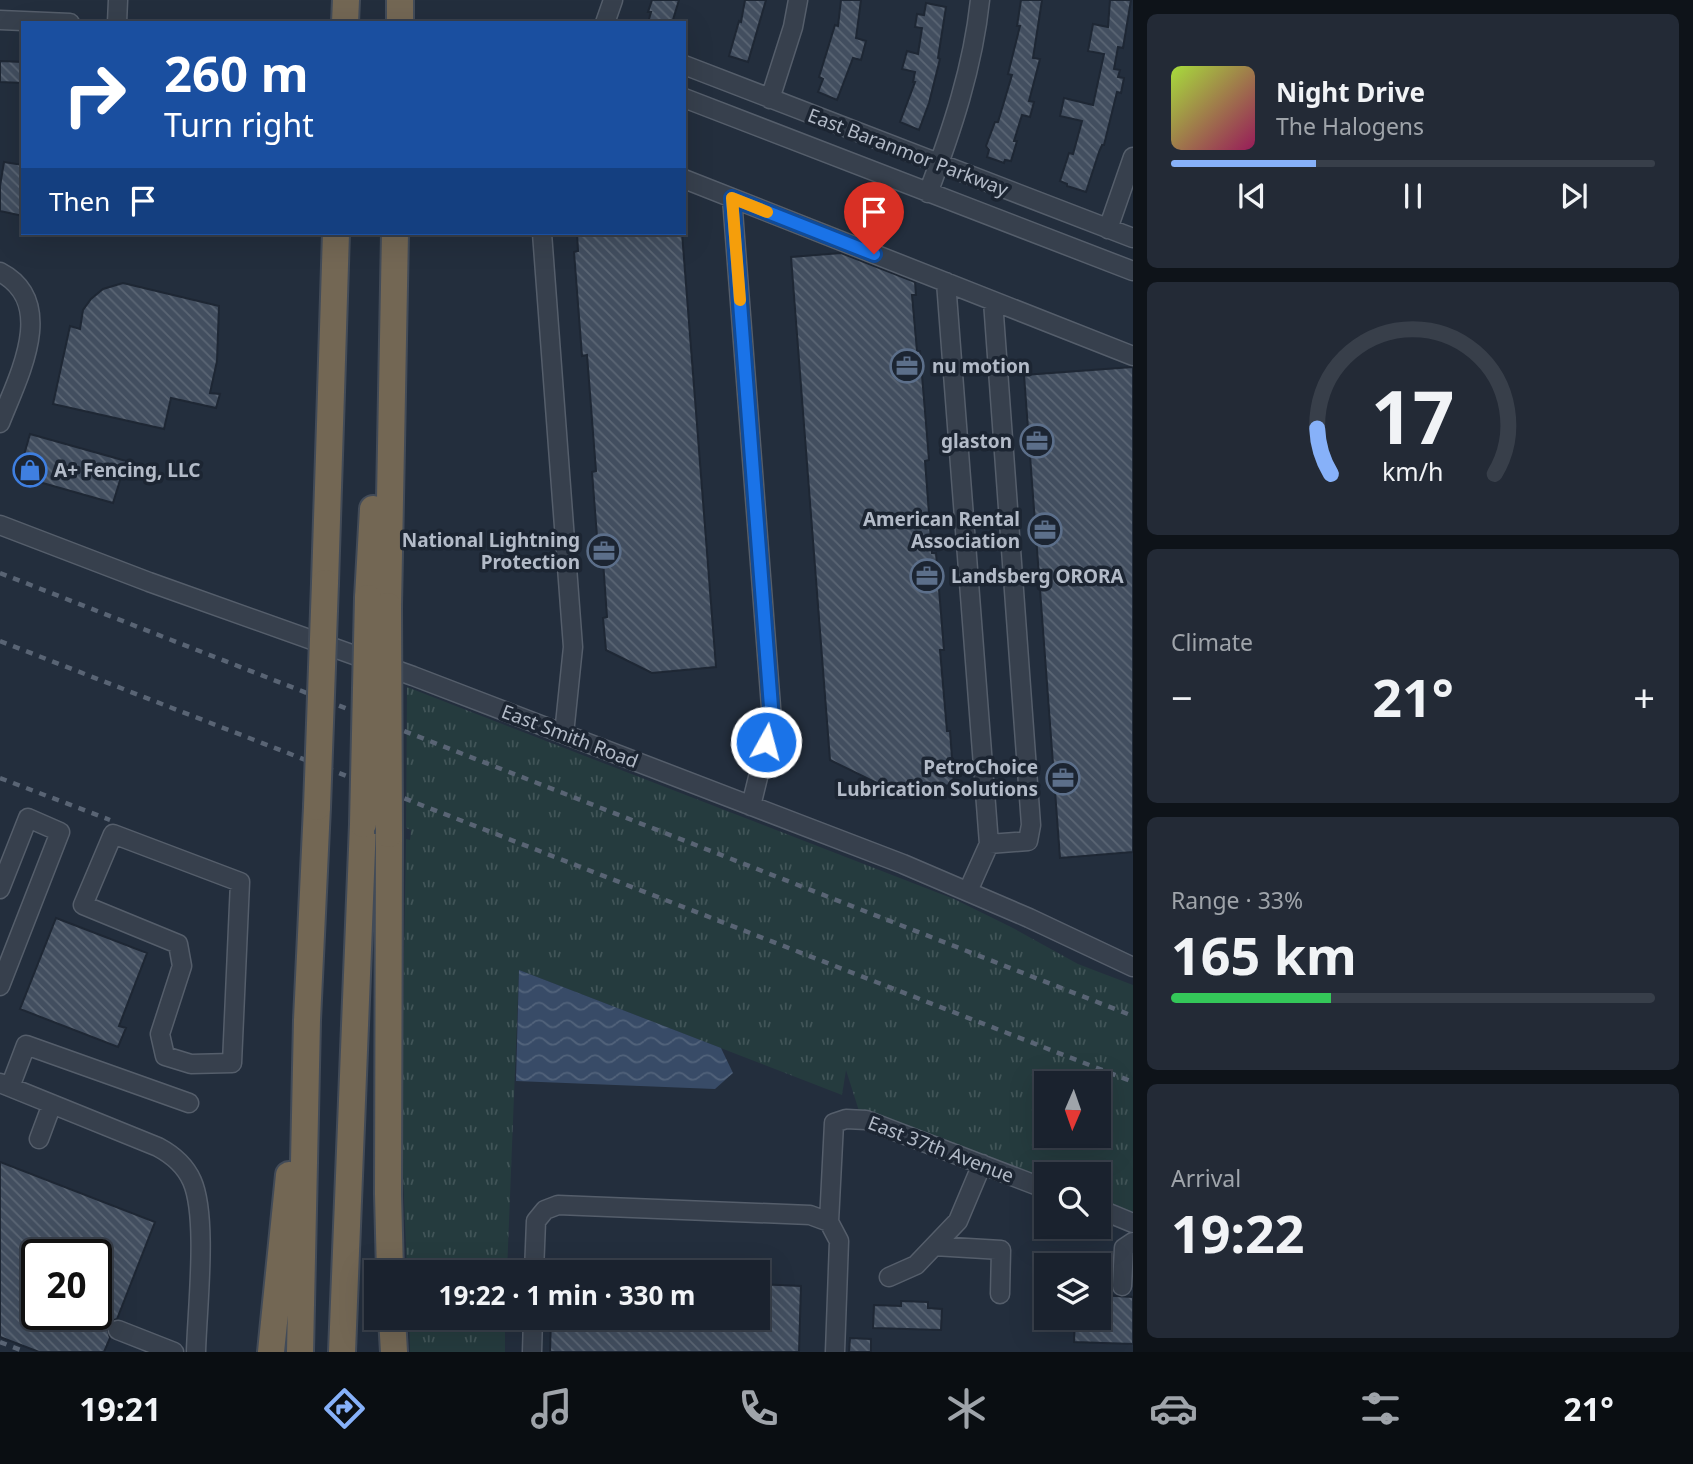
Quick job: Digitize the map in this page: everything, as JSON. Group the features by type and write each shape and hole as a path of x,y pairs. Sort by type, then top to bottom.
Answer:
{"highway":[{"path":"345,21 346,0"},
{"path":"400,0 400,21"},
{"path":"300,1352 307,1020 337,235"},
{"path":"389,235 378,602 388,834 390,1260"},
{"path":"342,1352 363,824 378,602 395,235"},
{"path":"271,1352 307,1020"},
{"path":"393,1330 394,1352"}],"street":[{"path":"117,21 118,0"},
{"path":"606,21 613,0"},
{"path":"770,99 793,27 798,0"},
{"path":"928,193 970,65 981,0"},
{"path":"0,20 23,21"},
{"name":"East Baranmor Parkway","path":"686,66 1133,238"},
{"name":"East Baranmor Parkway","path":"686,99 1133,271"},
{"path":"1108,229 1133,157"},
{"path":"686,180 1133,356"},
{"path":"732,198 772,720 751,806"},
{"path":"542,235 573,647 564,734"},
{"path":"0,272 21,290 30,313 31,332 27,353 0,423"},
{"path":"946,282 989,844 968,891"},
{"path":"989,844 1028,841 1031,825 993,300"},
{"name":"East Smith Road","path":"0,525 149,582 414,676 751,806 968,891 1133,967"},
{"path":"0,889 29,818 60,832 0,986"},
{"path":"113,834 240,881 232,1063 191,1064 165,1056 160,1034 182,966 178,944 83,905 113,834"},
{"path":"189,1103 26,1045 5,1085 158,1147 174,1157 188,1173 196,1191 200,1223 196,1352"},
{"path":"39,1139 52,1104"},
{"name":"East 37th Avenue","path":"830,1222 834,1123 846,1118 866,1120 1034,1184"},
{"path":"889,1277 916,1265 958,1221 982,1164"},
{"path":"534,1260 536,1221 545,1210 558,1205 810,1215 830,1222 839,1241 835,1352"},
{"path":"1111,1214 1133,1223"},
{"path":"1122,1286 1124,1248 1133,1243"},
{"path":"934,1246 1001,1250 1000,1294"},
{"path":"118,1330 174,1352"},
{"path":"532,1352 533,1330"}],"green space":[{"path":"407,687 954,899 1078,964 1133,985 1133,1215 1111,1206 1111,1162 1034,1162 1034,1177 859,1111 846,1070 842,1095 519,970 507,1260 407,1260 401,1126 406,839 410,840 411,830 406,828"},
{"path":"409,1330 505,1330 505,1352 410,1352"}],"water":[{"path":"519,970 721,1048 733,1073 715,1089 516,1081"}],"building":[{"path":"652,0 679,0 673,21 649,21 651,12 648,12"},
{"path":"745,0 766,0 748,62 729,56 739,21 741,22"},
{"path":"841,0 861,0 856,38 866,41 861,60 853,58 837,100 818,92 823,79 819,77 835,25 838,26"},
{"path":"1021,0 1042,0 1033,58 1040,59 1029,101 1034,102 1030,117 1022,115 1011,161 1005,160 1004,163 987,157 989,150 986,146 995,122 998,122 1012,75 1008,74 1020,26 1017,26"},
{"path":"1110,0 1131,0 1123,48 1118,47 1114,69 1120,70 1118,77 1124,78 1121,93 1117,92 1104,145 1099,152 1086,192 1060,181 1069,153 1073,154 1082,121 1060,116 1064,98 1093,105 1104,54 1088,51 1093,24 1108,27"},
{"path":"926,3 946,7 938,58 940,59 919,130 900,122 915,82 915,72 902,69 907,51 918,54 922,28 915,27 917,14 924,15"},
{"path":"0,61 21,62 21,83 0,82"},
{"path":"4,162 21,165 21,216 0,211"},
{"path":"577,235 682,235 716,667 652,673 606,650 603,618 607,617 603,561 599,562 592,472 596,471 587,355 582,356 574,252 578,251"},
{"path":"841,253 915,282 916,295 912,295 917,351 920,351 929,460 925,461 932,553 936,553 944,650 940,650 954,785 891,790 830,760 791,257"},
{"path":"123,283 219,306 217,361 210,393 220,394 216,408 171,398 164,429 53,404 70,326 80,329 83,310 91,299 103,289"},
{"path":"1133,367 1133,852 1060,858 1024,375"},
{"path":"30,434 126,461 113,503 18,476"},
{"path":"56,918 147,953 119,1026 126,1028 118,1047 20,1009"},
{"path":"0,1162 155,1222 117,1319 112,1321 112,1239 21,1239 21,1330 108,1330 110,1338 104,1352 39,1352 0,1337"},
{"path":"770,1285 801,1286 799,1352 550,1352 551,1330 770,1330"},
{"path":"1111,1296 1133,1297 1133,1344 1074,1342 1074,1330 1111,1330"},
{"path":"901,1301 928,1302 928,1308 942,1309 941,1330 873,1328 874,1305 901,1306"},
{"path":"850,1338 871,1339 871,1352 849,1352"}],"railway":[{"path":"0,573 1133,1016"},
{"path":"0,641 1133,1082"},
{"path":"0,778 110,820"},
{"path":"0,1342 26,1352"}],"slow traffic":[{"path":"740,300 732,198 767,212"}],"place":[{"name":"nu motion","path":"907,366"},
{"name":"glaston","path":"1037,441"},
{"name":"A+ Fencing, LLC","path":"30,470"},
{"name":"American Rental Association","path":"1045,530"},
{"name":"National Lightning Protection","path":"604,551"},
{"name":"Landsberg ORORA","path":"927,576"},
{"name":"PetroChoice Lubrication Solutions","path":"1063,778"}],"route":[{"path":"766,742 772,720 732,198 874,254"}]}
